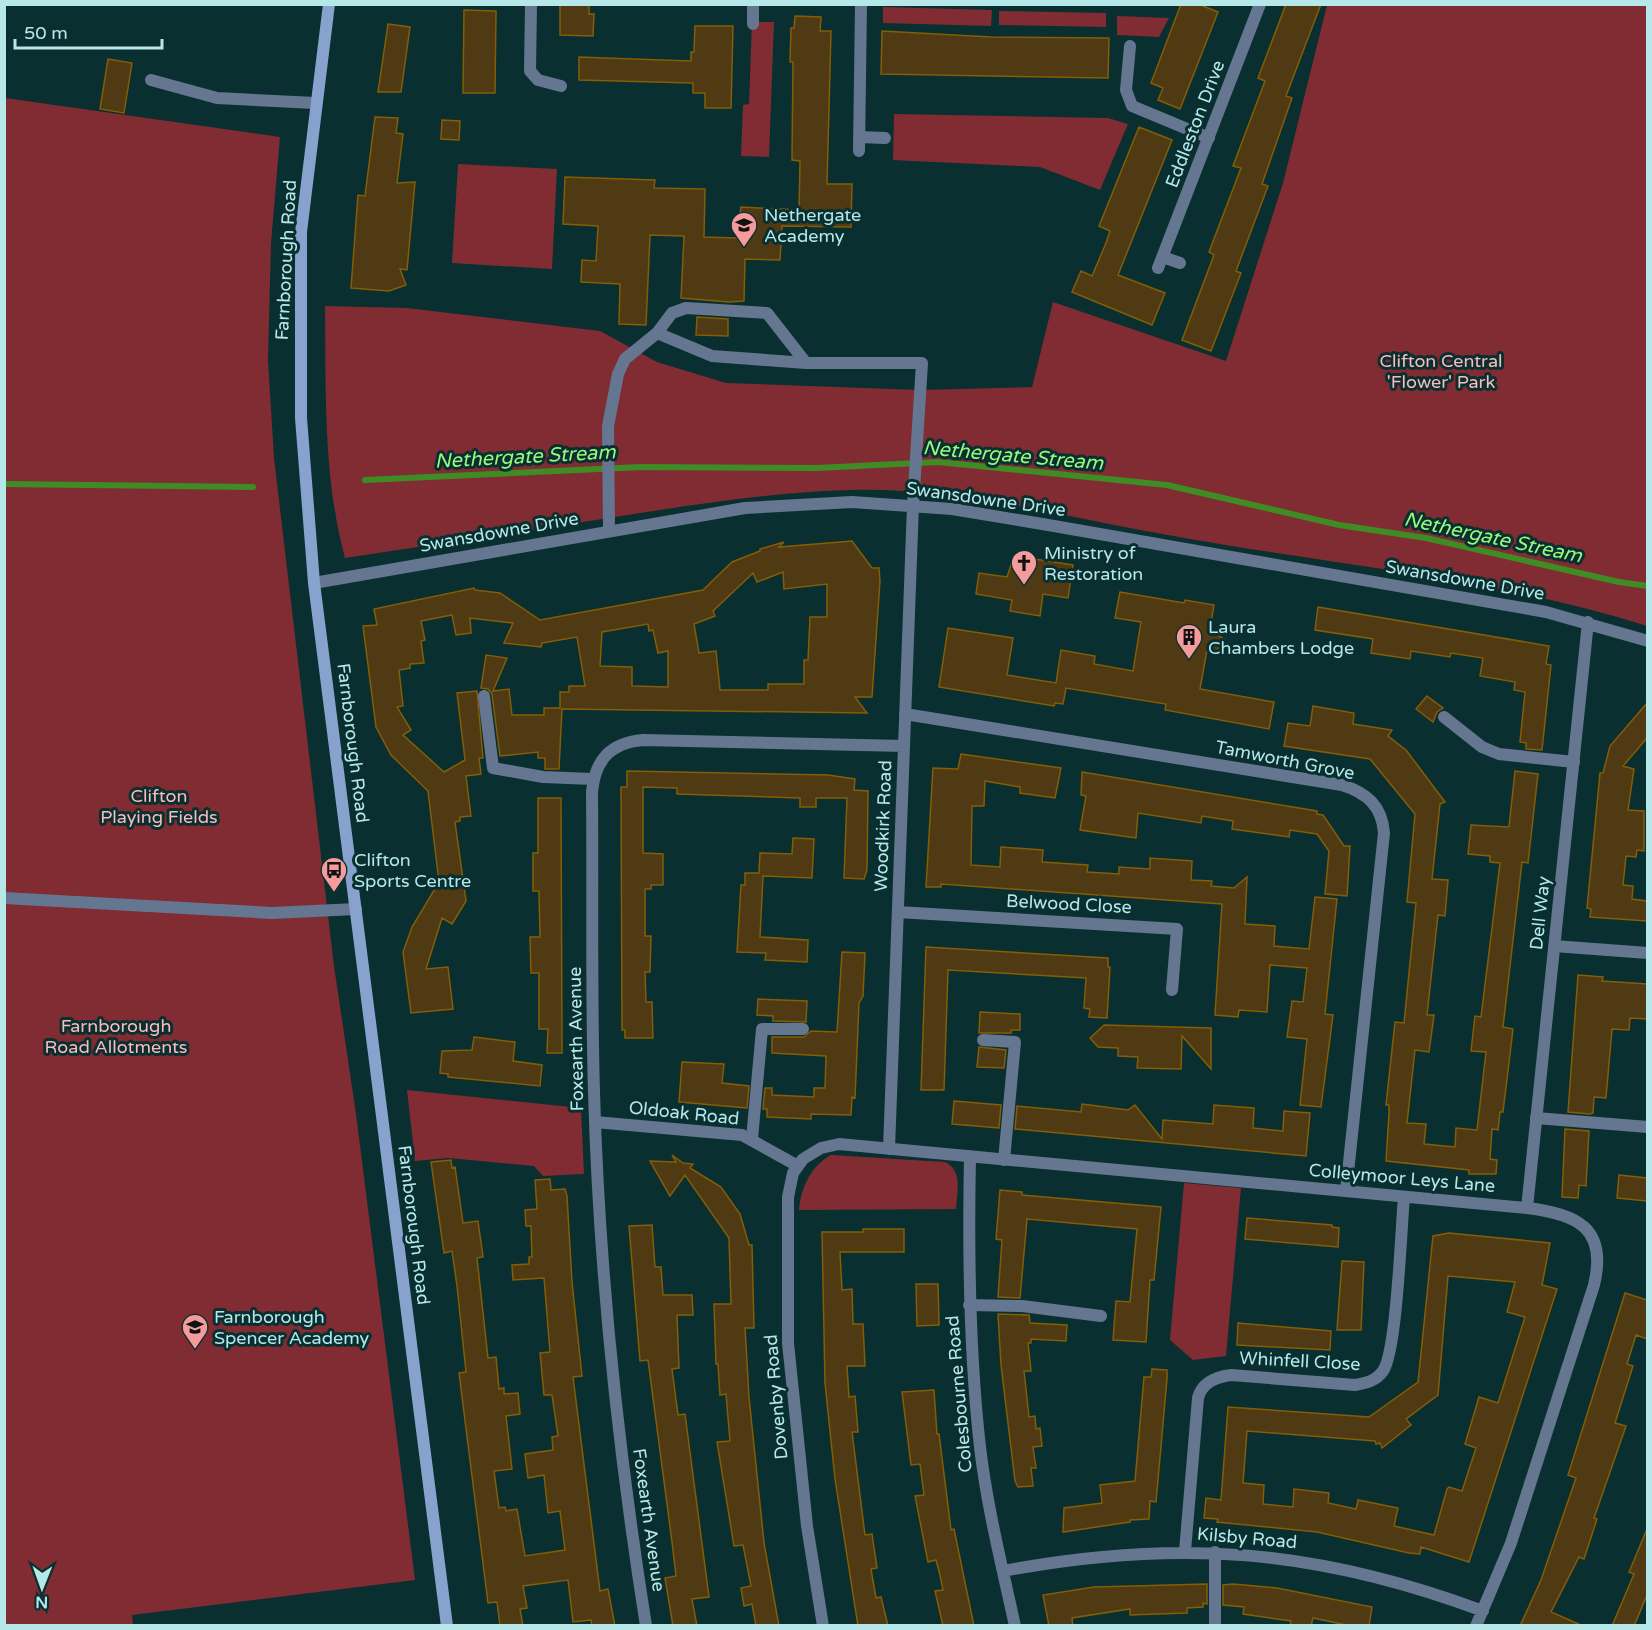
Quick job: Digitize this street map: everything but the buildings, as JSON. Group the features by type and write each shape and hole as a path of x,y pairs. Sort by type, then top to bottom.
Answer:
{"street":[{"name":"Farnborough Road","path":"329,4 315,103 302,232 301,418 314,583 447,1626"},
{"path":"531,4 530,71 538,80 561,86"},
{"path":"753,4 753,24"},
{"path":"859,151 861,4"},
{"name":"Eddleston Drive","path":"1180,263 1160,262 1260,4"},
{"path":"1130,46 1126,90 1132,106 1209,138"},
{"path":"151,80 217,98 315,103"},
{"path":"859,137 885,138"},
{"path":"609,531 608,426 618,374 630,353 657,333 672,313 686,308 767,314 806,363"},
{"path":"657,333 712,356 806,363"},
{"name":"Woodkirk Road","path":"806,363 921,363 913,505 889,1149"},
{"name":"Swansdowne Drive","path":"314,583 609,531 780,505 852,502 952,508 1546,612 1588,622 1647,641"},
{"name":"Dell Way","path":"1527,1208 1588,622"},
{"path":"484,696 493,768 543,777 593,779"},
{"name":"Tamworth Grove","path":"905,714 1342,785 1360,792 1375,804 1383,823 1383,833 1346,1191"},
{"path":"1444,717 1482,747 1499,754 1574,762"},
{"name":"Foxearth Avenue","path":"646,1626 619,1443 605,1293 595,1122 593,779 596,768 608,752 618,744 630,741 904,746"},
{"path":"4,898 272,913 356,909"},
{"name":"Belwood Close","path":"898,912 1177,929 1172,990"},
{"path":"1554,945 1647,953"},
{"path":"752,1139 762,1029 803,1029"},
{"path":"983,1040 1015,1042 1004,1160"},
{"path":"1536,1118 1647,1127"},
{"name":"Oldoak Road","path":"595,1122 730,1133 752,1139 798,1166"},
{"name":"Colleymoor Leys Lane","path":"798,1166 814,1151 830,1145 889,1149 1527,1208 1564,1214 1581,1224 1592,1237 1599,1263 1594,1285 1531,1485 1476,1626"},
{"name":"Colesbourne Road","path":"970,1156 969,1305 980,1449 1014,1626"},
{"name":"Dovenby Road","path":"798,1166 790,1183 788,1197 788,1342 807,1526 823,1626"},
{"name":"Whinfell Close","path":"1185,1551 1198,1398 1204,1386 1215,1379 1231,1375 1355,1385 1366,1383 1382,1373 1391,1348 1404,1197"},
{"path":"969,1305 1022,1306 1101,1316"},
{"name":"Kilsby Road","path":"1003,1571 1078,1557 1185,1551 1215,1552 1314,1563 1363,1573 1483,1611"},
{"path":"1215,1552 1215,1626"}],"green space":[{"name":"Clifton Central 'Flower' Park","path":"1327,5 1647,5 1647,626 1590,610 1474,584 1179,537 975,499 892,490 822,491 736,499 345,558 329,465 325,306 407,308 600,331 657,362 726,383 920,390 1032,387 1053,302 1226,361 1283,183"},
{"path":"883,7 992,10 991,26 883,23"},
{"path":"999,11 1106,13 1106,27 999,25"},
{"path":"1117,16 1169,18 1159,37 1117,35"},
{"path":"752,22 774,22 769,157 741,156 743,105 749,104"},
{"path":"5,98 280,137 271,243 268,360 274,458 334,966 356,1114 415,1580 132,1615 133,1625 5,1626"},
{"path":"894,114 1108,118 1128,124 1100,190 1040,167 893,160"},
{"path":"458,164 557,169 552,269 452,263"},
{"path":"407,1090 581,1108 584,1174 543,1176 534,1166 448,1158 415,1161"},
{"path":"831,1155 945,1162 951,1166 957,1176 956,1209 799,1210 808,1178 818,1165"},
{"path":"1184,1183 1241,1188 1226,1356 1193,1360 1170,1340"}],"waterway":[{"name":"Nethergate Stream","path":"365,480 641,467 817,468 938,462 1167,485 1339,525 1426,538 1619,582 1648,586"},
{"name":"Nethergate Stream","path":"4,484 253,487"}],"place":[{"name":"Nethergate Academy","path":"744,248"},
{"name":"Ministry of Restoration","path":"1024,586"},
{"name":"Laura Chambers Lodge","path":"1189,660"},
{"name":"Clifton Sports Centre","path":"334,893"},
{"name":"Farnborough Spencer Academy","path":"195,1350"}],"park label":[{"name":"Clifton Playing Fields","path":"159,806"},
{"name":"Farnborough Road Allotments","path":"116,1036"}]}
